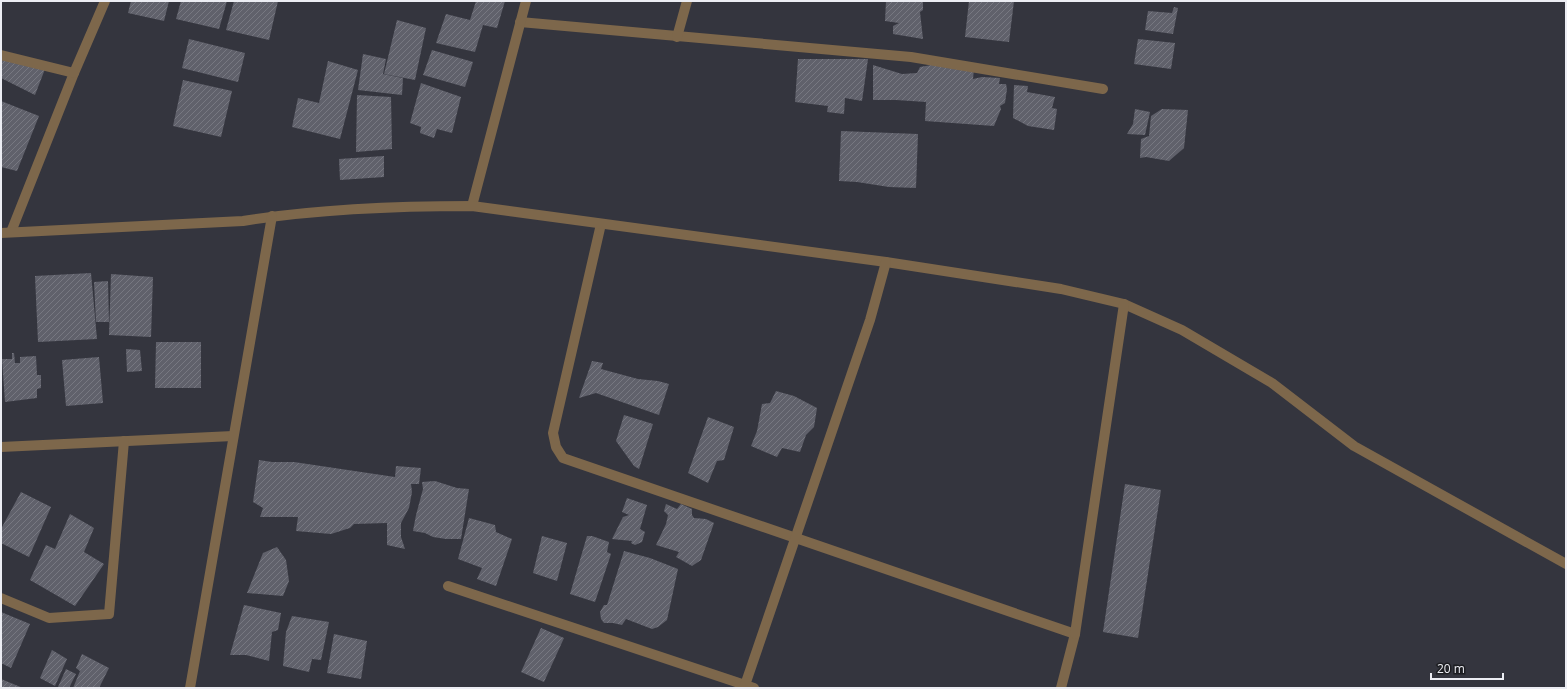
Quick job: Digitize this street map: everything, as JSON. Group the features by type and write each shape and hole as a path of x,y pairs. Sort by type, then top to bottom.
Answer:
{"street":[{"path":"105,1 6,232 243,221 272,216 410,206 472,206 886,262 1061,289 1124,304 1182,330 1265,378 1354,446 1566,564"},
{"path":"472,206 526,1"},
{"path":"677,37 687,1"},
{"path":"520,22 911,57 1103,89"},
{"path":"1,55 74,73"},
{"path":"190,688 272,216"},
{"path":"601,224 553,433 556,447 563,458 1075,634"},
{"path":"448,586 748,687 795,538 870,320 886,262"},
{"path":"1061,688 1075,634 1124,304"},
{"path":"1,447 233,436"},
{"path":"1,598 49,618 109,614 124,441"}],"building":[{"path":"131,1 169,1 164,21 128,13"},
{"path":"181,1 227,1 219,29 176,19"},
{"path":"234,1 278,1 269,40 226,30"},
{"path":"476,1 505,1 497,28 483,25 475,52 436,43 446,14 470,20"},
{"path":"886,1 923,1 923,10 920,12 923,39 893,34 893,26 899,23 885,21"},
{"path":"969,1 1014,1 1009,42 965,37"},
{"path":"1174,7 1178,8 1173,34 1145,30 1148,11 1172,13"},
{"path":"397,20 426,28 415,80 384,74"},
{"path":"189,39 245,53 238,82 182,68"},
{"path":"1138,39 1175,43 1171,69 1134,64"},
{"path":"432,50 473,62 465,87 423,75"},
{"path":"363,54 386,59 383,74 403,78 402,95 358,90"},
{"path":"1,56 45,69 35,95 1,78"},
{"path":"798,59 868,59 862,101 845,98 844,114 827,112 828,106 795,102"},
{"path":"328,61 358,70 340,139 292,127 298,98 319,103"},
{"path":"937,64 974,69 973,79 982,77 1000,78 999,84 1006,84 1007,89 1005,103 1000,106 1001,109 994,126 925,121 926,102 873,100 873,65 902,74 917,73 920,67"},
{"path":"183,80 232,91 221,137 173,126"},
{"path":"421,83 461,97 452,133 437,129 434,138 420,133 421,127 410,123"},
{"path":"1014,85 1028,86 1027,92 1055,97 1052,108 1057,109 1054,130 1028,126 1013,118"},
{"path":"357,95 391,97 392,149 356,152"},
{"path":"1,101 39,116 17,171 1,167"},
{"path":"1135,109 1150,112 1145,135 1127,134 1133,124"},
{"path":"1162,109 1188,110 1184,148 1169,161 1146,157 1140,158 1141,139 1149,136 1151,116"},
{"path":"841,131 918,134 916,188 889,187 839,181"},
{"path":"384,156 384,177 340,180 339,159"},
{"path":"91,273 97,339 38,342 35,276"},
{"path":"111,274 153,277 151,337 109,335"},
{"path":"108,281 109,322 96,322 94,282"},
{"path":"156,342 201,342 201,388 155,388"},
{"path":"126,349 140,350 142,371 127,372"},
{"path":"12,353 14,353 15,363 20,363 20,357 36,356 37,375 41,375 41,388 37,389 37,398 5,402 2,359 12,359"},
{"path":"99,357 103,403 66,406 62,360"},
{"path":"592,361 603,363 601,369 638,379 658,381 669,384 659,415 596,393 579,398"},
{"path":"776,391 794,396 817,408 814,427 806,435 800,452 782,448 777,457 751,446 757,431 762,404 770,403"},
{"path":"624,415 653,424 639,469 634,466 616,441"},
{"path":"708,417 734,427 724,460 717,461 708,483 688,473"},
{"path":"259,460 272,462 294,462 395,477 396,466 421,468 419,484 411,484 412,492 409,508 401,523 401,537 405,549 387,545 387,523 354,524 350,528 331,534 296,531 298,517 260,517 263,508 253,502"},
{"path":"435,481 457,488 469,489 461,539 433,537 425,533 413,531 423,489 422,482"},
{"path":"1125,484 1161,490 1138,638 1103,632"},
{"path":"21,492 51,507 29,557 1,543 1,529"},
{"path":"627,498 647,505 640,529 645,532 642,542 635,545 631,543 632,541 612,539 623,517 629,515 622,512"},
{"path":"666,504 677,509 681,504 692,509 692,515 694,518 706,519 714,523 701,560 692,566 676,557 679,552 656,545 666,524 668,515 664,511"},
{"path":"70,514 94,528 84,552 104,564 75,606 30,580 46,545 55,549"},
{"path":"469,518 495,525 496,532 512,539 496,586 477,579 482,568 458,559"},
{"path":"542,536 567,543 557,581 533,573"},
{"path":"587,536 592,536 609,542 607,552 611,554 595,602 570,594"},
{"path":"277,547 286,560 289,581 283,596 247,593 263,553"},
{"path":"624,551 650,558 678,569 667,620 658,627 652,629 626,619 622,625 604,623 601,619 600,612 604,605 607,605"},
{"path":"244,605 281,613 278,630 272,632 269,661 246,655 230,655"},
{"path":"1,612 30,624 11,668 1,663"},
{"path":"292,616 329,622 321,660 312,659 309,672 283,666 286,632"},
{"path":"541,628 564,638 544,682 521,672"},
{"path":"334,634 367,641 361,679 327,673"},
{"path":"52,650 67,659 55,686 40,678"},
{"path":"82,654 109,668 99,688 73,688 80,671 76,668"},
{"path":"66,669 76,674 69,688 60,688 58,687"},
{"path":"1,679 23,688 1,688"}]}
